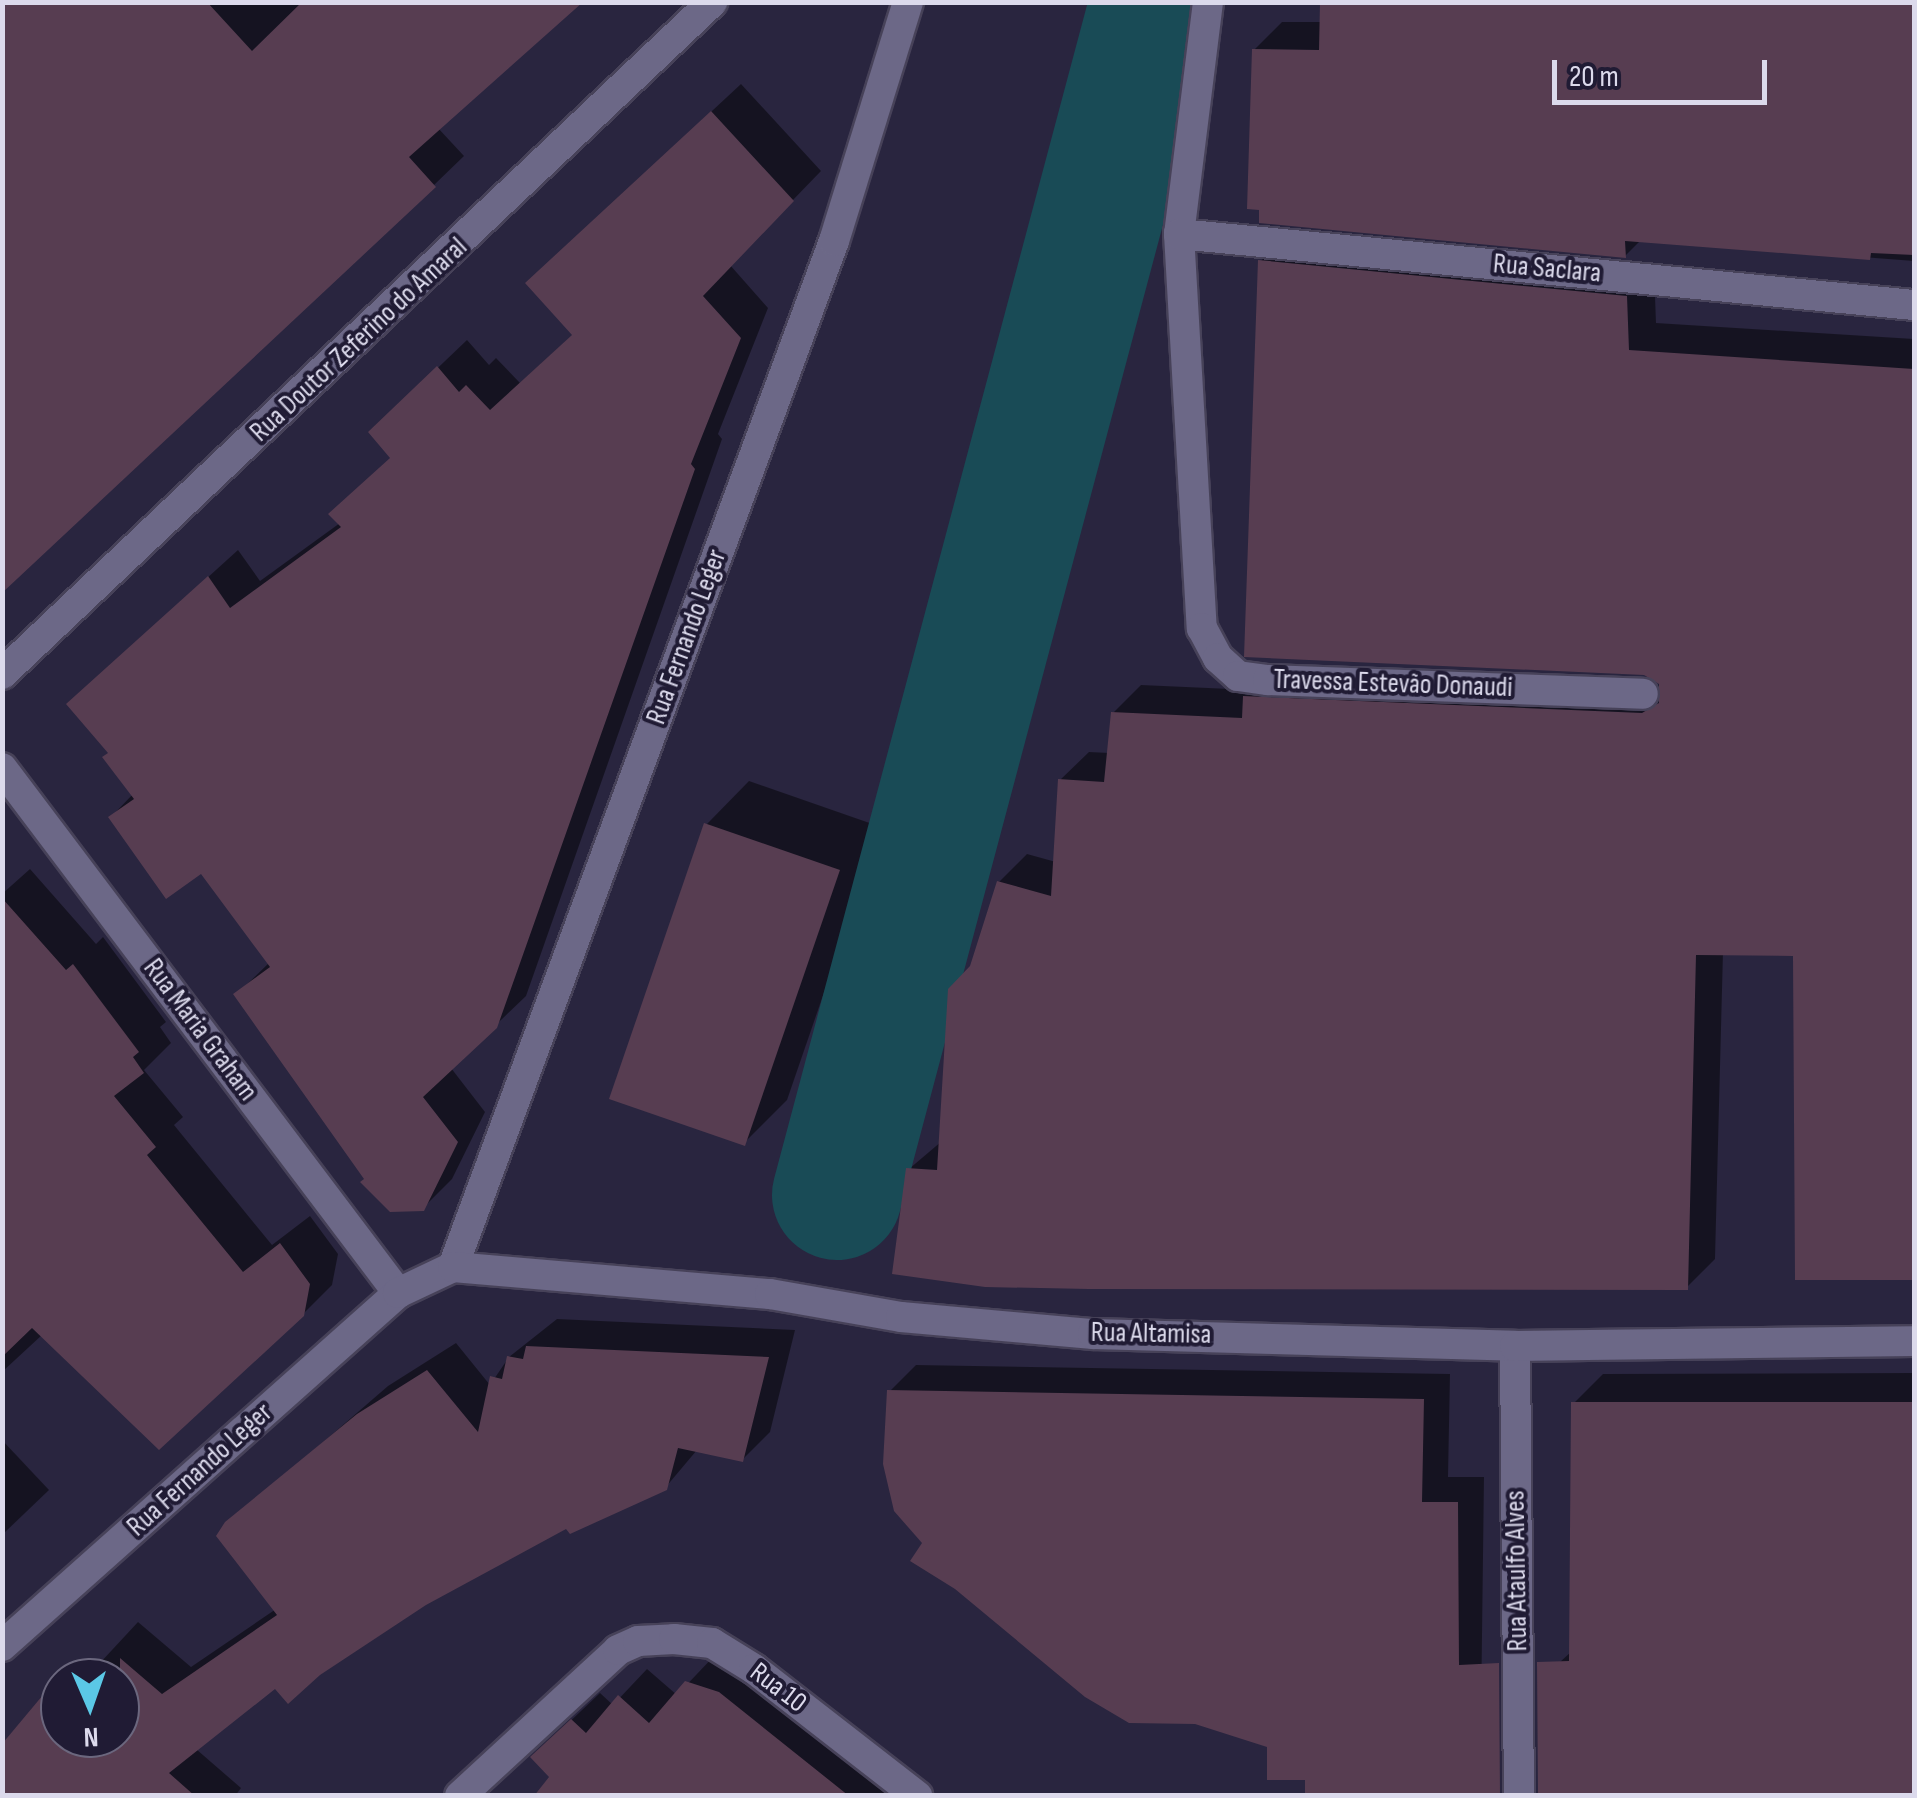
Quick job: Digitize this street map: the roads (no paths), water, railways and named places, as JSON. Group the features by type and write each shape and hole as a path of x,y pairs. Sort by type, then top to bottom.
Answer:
{"street":[{"name":"Rua Doutor Zeferino do Amaral","path":"2,674 712,2"},
{"name":"Rua Fernando Leger","path":"453,1267 834,242 908,2"},
{"name":"Travessa Estevão Donaudi","path":"1208,2 1179,234 1202,628 1218,658 1238,676 1268,680 1643,694"},
{"name":"Rua Saclara","path":"1179,234 1914,305"},
{"name":"Rua Maria Graham","path":"2,768 398,1293"},
{"path":"398,1293 453,1267"},
{"name":"Rua Altamisa","path":"453,1267 770,1294 900,1317 1093,1334 1515,1346 1914,1342"},
{"name":"Rua Fernando Leger","path":"2,1646 398,1293"},
{"name":"Rua Ataulfo Alves","path":"1515,1346 1520,1796"},
{"name":"Rua 10","path":"460,1796 618,1650 638,1640 712,1643 917,1796"}],"waterway":[{"path":"837,1195 1155,2"}]}
